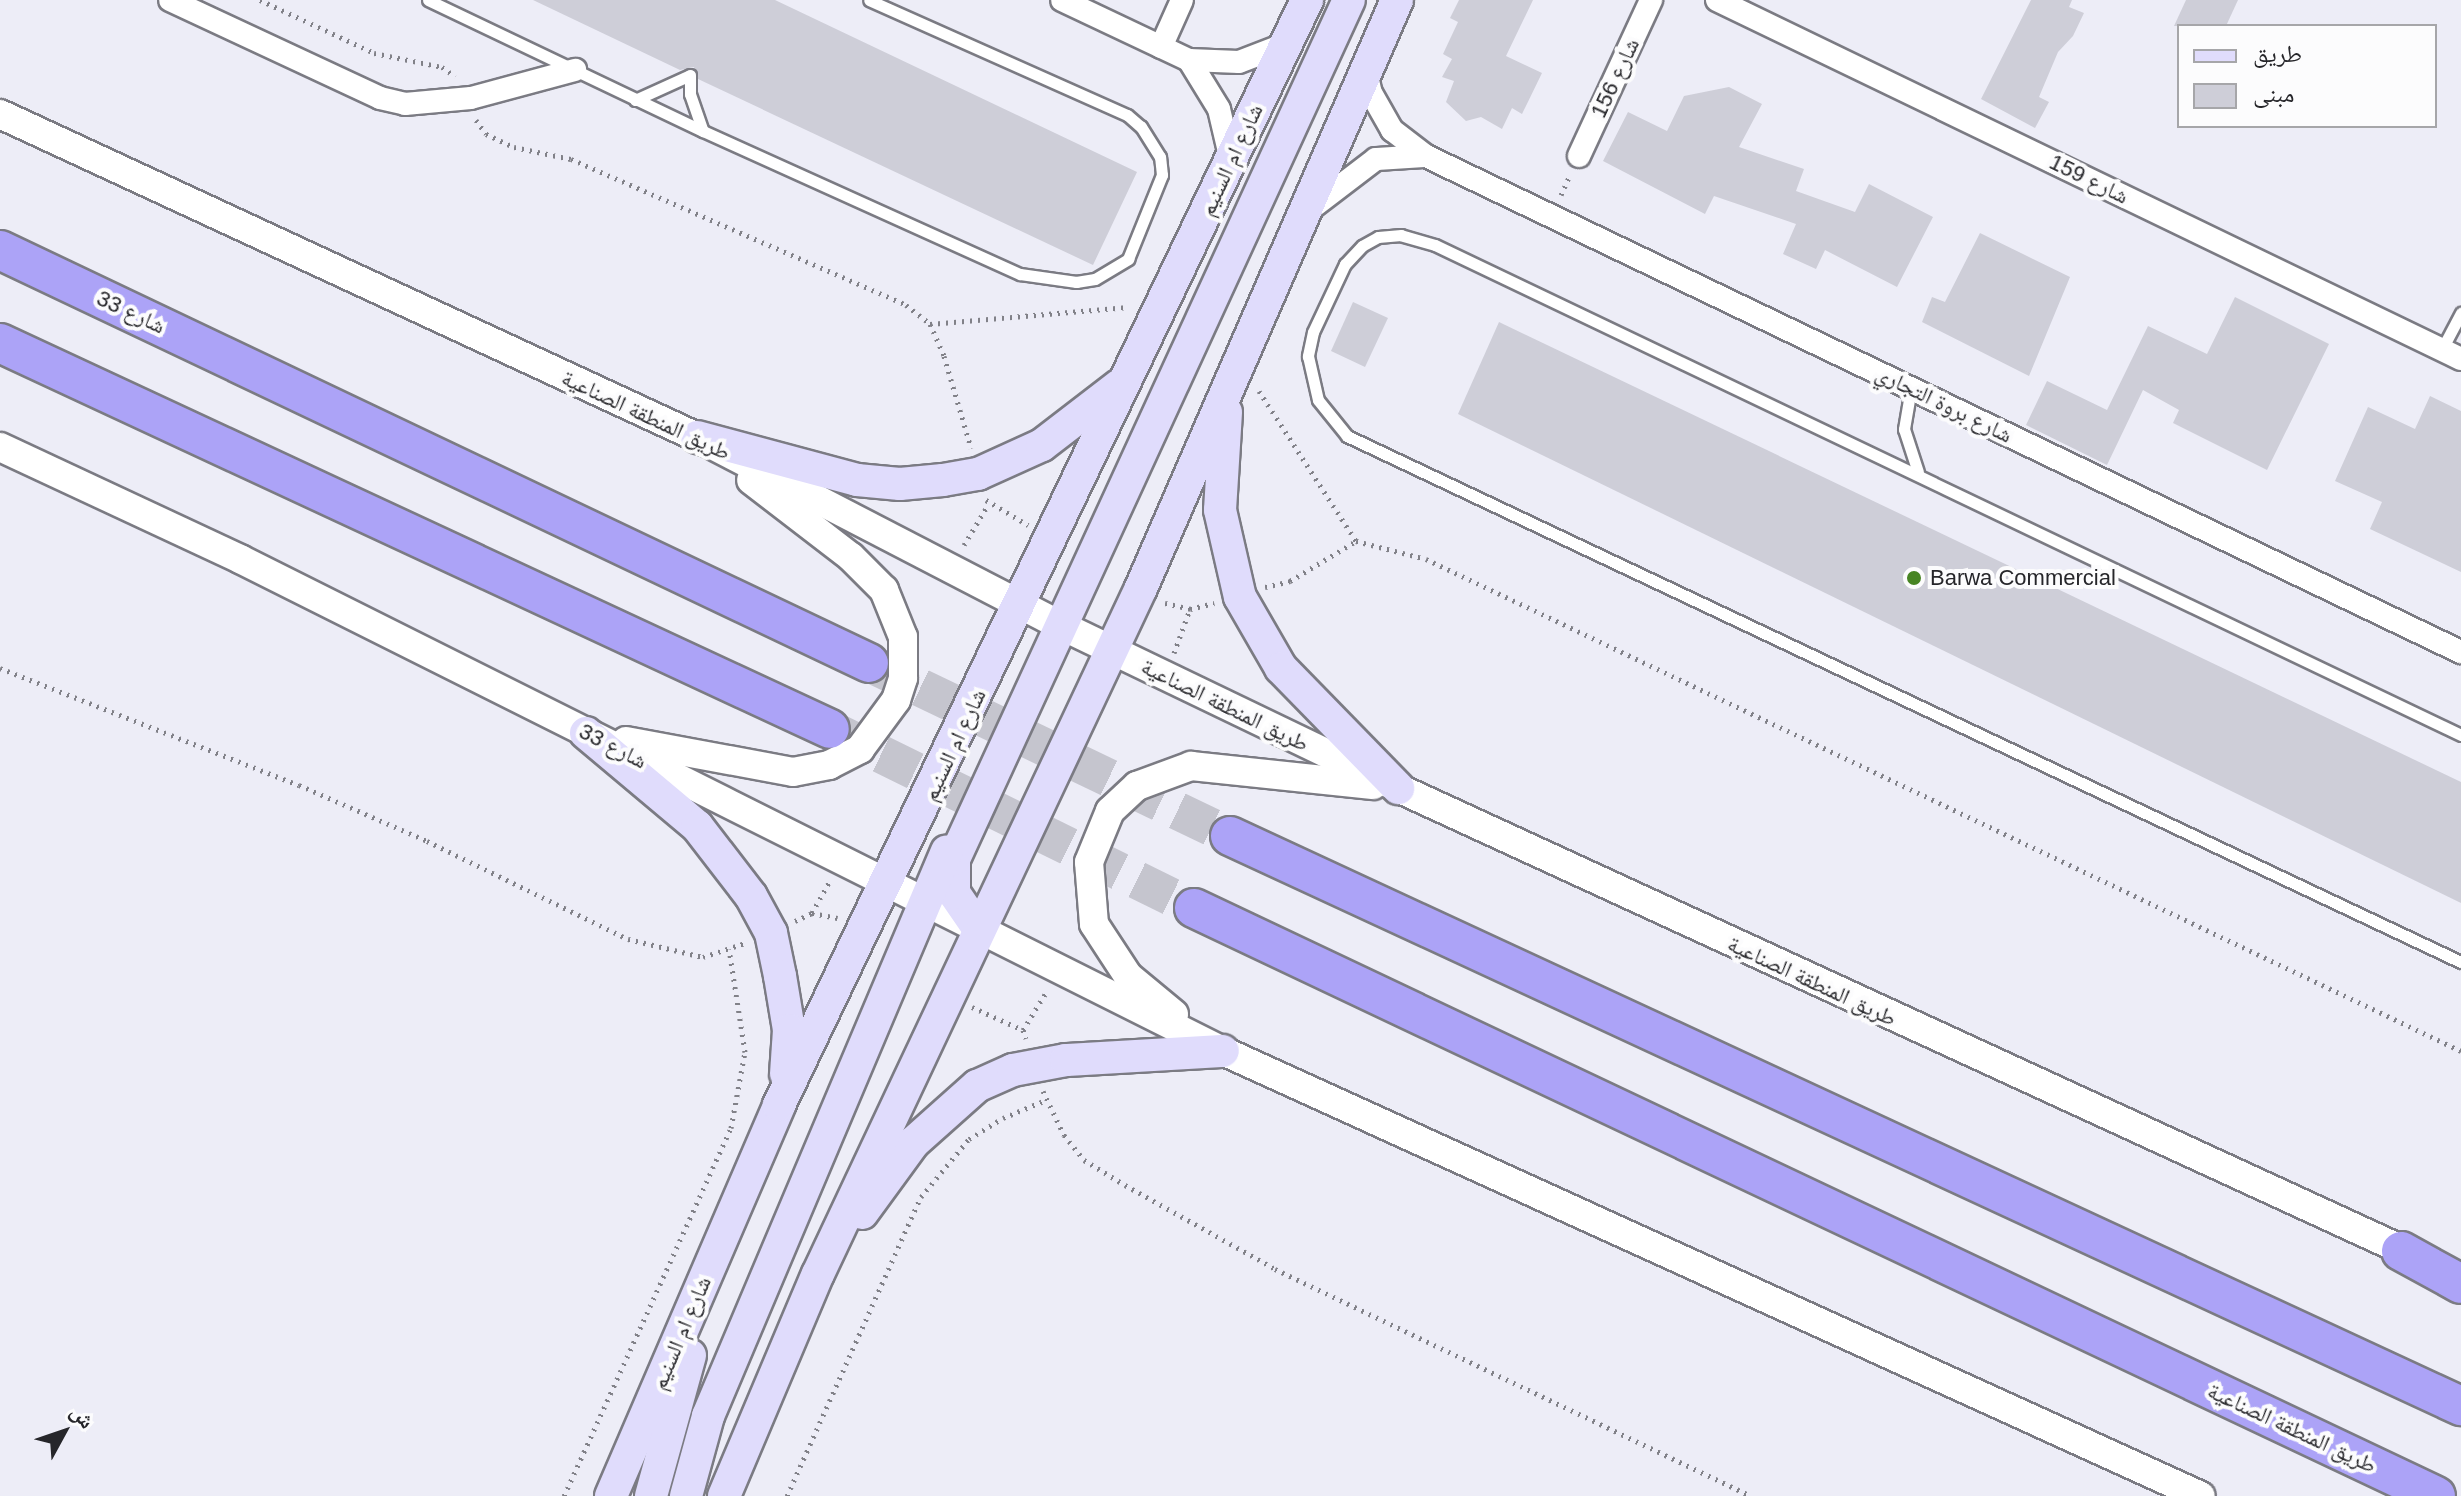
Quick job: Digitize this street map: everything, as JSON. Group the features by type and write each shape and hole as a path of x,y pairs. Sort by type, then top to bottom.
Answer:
{"highway":[{"name":"شارع 33","path":"0,250 869,663"},
{"path":"0,343 830,729"},
{"path":"1230,836 2461,1406"},
{"name":"طريق المنطقة الصناعية","path":"1194,908 2436,1496"},
{"path":"2401,1251 2461,1284"}],"main road":[{"name":"شارع ام السنيم","path":"611,1496 779,1105 1307,0"},
{"path":"978,928 954,893 954,859 1064,627 1349,0"},
{"path":"724,1496 818,1274 978,928 1141,588 1397,0"},
{"path":"1234,372 1220,510 1240,597 1281,668 1398,788"},
{"path":"697,437 857,480 900,484 978,474 1042,445 1128,379"},
{"path":"686,1496 708,1416 925,902 1037,650 1037,625 1019,603"},
{"path":"586,733 697,826 751,896 771,933 789,1030 779,1105"},
{"path":"818,1274 913,1143 977,1086 1013,1070 1066,1060 1223,1051"},
{"path":"651,1496 724,1232"}],"street":[{"path":"170,0 380,98 429,106 575,70"},
{"path":"1062,0 1189,60 1239,62 1286,44"},
{"path":"1161,47 1182,0"},
{"name":"شارع 156","path":"1579,156 1651,0"},
{"name":"شارع 159","path":"1717,0 2451,354"},
{"path":"1189,60 1219,109 1231,160"},
{"name":"شارع بروة التجاري","path":"1366,72 1375,103 1392,130 1426,156 2461,652"},
{"name":"طريق المنطقة الصناعية","path":"0,114 697,437 1064,627 1398,788 2401,1251 2461,1275"},
{"name":"شارع بروة التجاري","path":"1307,212 1376,159 1426,156"},
{"path":"586,733 793,772 829,765 860,749 896,700 903,678 903,637 884,590 851,557 697,437"},
{"name":"شارع 33","path":"0,447 240,559 1223,1051"},
{"path":"1398,788 1191,766 1153,777 1110,811 1089,862 1094,924 1128,976 1223,1051 2201,1496"}],"lane":[{"path":"428,0 635,100 1020,274 1076,282 1095,279 1128,259 1162,175 1160,157 1141,127 1127,115 869,0"},
{"path":"635,100 690,75 692,104 703,131"},
{"path":"2461,735 1918,472 1435,245 1401,235 1378,237 1345,264 1313,332 1308,356 1318,400 1331,420 1347,436 1392,460 2461,962"},
{"path":"2451,354 2461,313"},
{"path":"1911,388 1904,429 1918,472"}],"path":[{"path":"260,0 374,53 442,67 459,79 471,98 474,117 486,134 514,147 571,159 906,305 930,324 944,356 988,505 1051,537"},
{"path":"1551,216 1579,156"},
{"path":"930,324 1163,304"},
{"path":"1234,372 1356,541 1426,559 2461,1051"},
{"path":"951,568 988,505"},
{"path":"1141,588 1168,606 1190,609 1290,581 1356,541"},
{"path":"1165,676 1190,609"},
{"path":"812,913 841,860"},
{"path":"564,1496 731,1128 745,1052 729,949"},
{"path":"1023,1030 1059,969"},
{"path":"787,1496 921,1197 969,1139 1003,1118 1046,1100"}],"building":[{"path":"533,0 775,0 1137,172 1093,265 698,79 694,67 680,70"},
{"path":"1459,0 1533,0 1506,56 1542,73 1522,114 1512,108 1502,129 1481,117 1466,121 1446,102 1454,81 1442,77 1452,59 1443,54 1458,22 1450,18"},
{"path":"2031,0 2072,0 2069,7 2084,13 2073,36 2058,52 2039,97 2049,102 2035,128 1981,99"},
{"path":"2186,0 2238,0 2227,24 2174,26"},
{"path":"1729,87 1762,104 1739,147 1804,169 1796,191 1855,212 1869,184 1933,217 1897,287 1825,250 1816,269 1783,254 1796,224 1714,196 1705,214 1603,161 1628,112 1667,131 1684,96"},
{"path":"1980,233 2070,277 2029,376 1922,322 1932,297 1945,302"},
{"path":"2235,297 2329,344 2267,470 2173,423 2179,410 2143,390 2107,465 2026,425 2047,381 2107,410 2148,326 2207,354"},
{"path":"1353,302 1388,318 1365,367 1331,351"},
{"name":"Barwa Commercial","path":"1499,322 2461,782 2461,903 1458,414"},
{"path":"2430,396 2461,411 2461,572 2370,529 2382,502 2335,481 2368,407 2415,429"}],"tunnel":[{"path":"869,663 1230,836"},
{"path":"830,729 1194,908"}],"place":[{"name":"Barwa Commercial","path":"1914,578"}]}
